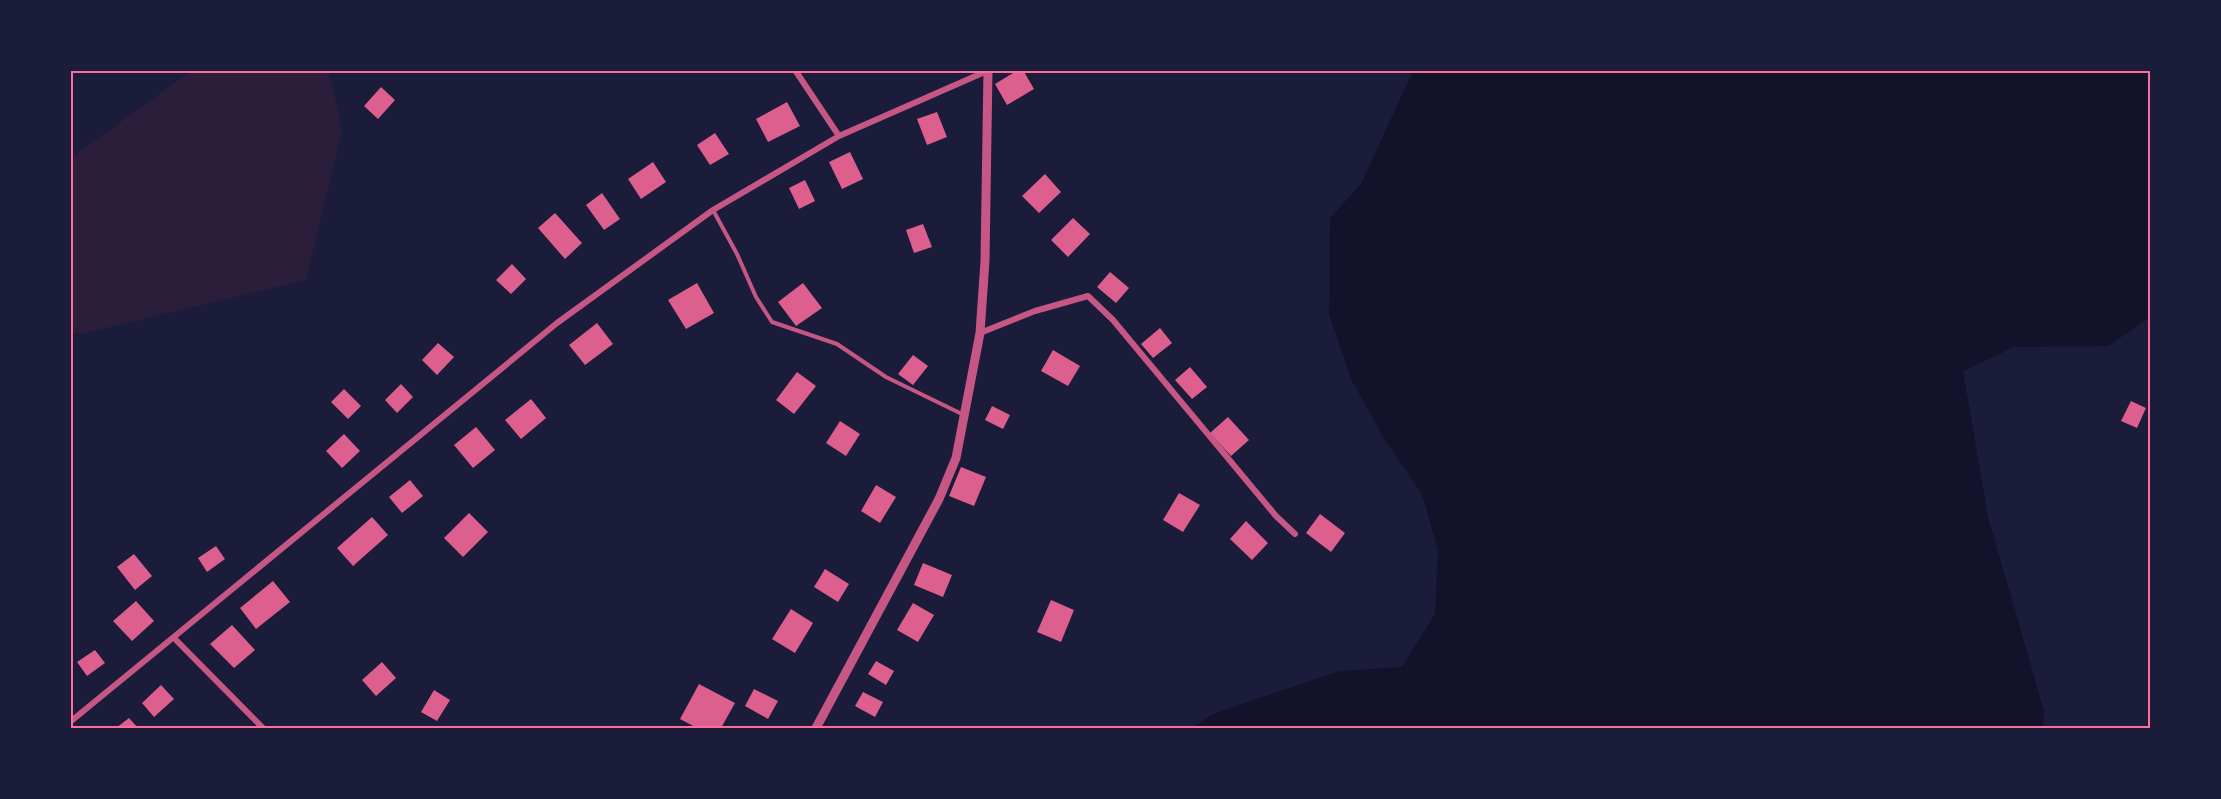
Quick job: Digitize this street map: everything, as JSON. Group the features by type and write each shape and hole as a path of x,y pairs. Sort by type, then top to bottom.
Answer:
{"street":[{"path":"795,70 839,136"},
{"path":"70,722 557,322 713,210 839,136 987,71 985,261 980,333 956,458 939,499 816,729"},
{"path":"980,333 1027,314 1088,296 1113,320 1276,516 1295,534"},
{"path":"174,638 263,729"}],"lane":[{"path":"713,210 737,254 756,297 772,322 837,344 886,377 965,415"}],"shaded area":[{"path":"191,71 329,71 342,130 306,280 85,333 71,333 71,158"},
{"path":"1413,71 2150,71 2150,317 2108,346 2014,347 1963,371 1988,517 2044,711 2043,728 1193,728 1213,714 1339,671 1402,667 1435,614 1438,550 1422,494 1385,440 1351,379 1329,314 1330,218 1361,184"}],"building":[{"path":"1018,70 1023,70 1034,89 1007,105 995,84"},
{"path":"381,87 395,100 378,119 364,106"},
{"path":"787,102 800,126 768,142 756,119"},
{"path":"937,112 947,137 927,145 917,119"},
{"path":"715,133 729,154 710,165 697,145"},
{"path":"850,152 863,179 842,189 829,162"},
{"path":"653,162 666,182 641,199 628,179"},
{"path":"1045,174 1061,192 1039,213 1022,196"},
{"path":"805,180 815,201 799,209 789,188"},
{"path":"602,193 620,219 604,230 586,205"},
{"path":"555,213 582,243 565,259 538,228"},
{"path":"1073,218 1090,234 1068,257 1051,240"},
{"path":"923,224 932,247 914,253 906,230"},
{"path":"512,264 526,279 511,294 496,280"},
{"path":"1110,272 1129,288 1116,303 1097,287"},
{"path":"697,283 714,313 686,329 668,300"},
{"path":"803,283 822,308 796,326 778,302"},
{"path":"597,323 613,344 585,365 569,345"},
{"path":"1160,328 1172,343 1153,358 1141,344"},
{"path":"438,343 454,357 437,375 422,360"},
{"path":"1053,350 1080,366 1068,386 1041,371"},
{"path":"913,355 928,366 913,385 898,374"},
{"path":"1190,367 1207,387 1192,399 1175,380"},
{"path":"797,372 816,386 794,414 776,400"},
{"path":"401,384 413,397 397,413 385,400"},
{"path":"344,389 361,406 348,419 331,402"},
{"path":"531,399 546,418 521,439 505,420"},
{"path":"2131,401 2146,408 2137,428 2121,421"},
{"path":"992,406 1010,415 1003,429 985,420"},
{"path":"1228,417 1249,440 1231,456 1210,433"},
{"path":"840,421 860,434 846,456 826,443"},
{"path":"476,427 495,450 473,468 454,445"},
{"path":"344,434 360,451 342,468 326,451"},
{"path":"961,467 986,477 974,506 949,496"},
{"path":"410,480 423,496 402,513 389,497"},
{"path":"876,485 896,497 880,523 861,511"},
{"path":"1179,493 1200,505 1183,532 1163,520"},
{"path":"469,513 488,532 463,557 444,538"},
{"path":"1320,514 1345,533 1331,552 1306,533"},
{"path":"372,517 388,535 353,566 337,548"},
{"path":"1246,521 1268,543 1252,560 1230,539"},
{"path":"216,546 225,559 207,572 198,558"},
{"path":"134,554 152,576 135,590 117,567"},
{"path":"923,563 952,575 943,597 914,585"},
{"path":"825,569 849,584 838,602 814,587"},
{"path":"273,581 290,602 256,629 240,608"},
{"path":"1051,600 1074,610 1061,642 1037,632"},
{"path":"136,601 154,621 132,641 113,621"},
{"path":"913,603 934,615 918,642 897,630"},
{"path":"791,609 813,623 795,653 772,639"},
{"path":"232,625 255,650 234,668 210,644"},
{"path":"95,650 105,663 87,676 77,662"},
{"path":"876,661 894,671 886,685 868,674"},
{"path":"382,662 396,678 376,696 362,680"},
{"path":"699,684 735,703 721,728 697,728 680,719"},
{"path":"161,685 174,699 154,717 142,703"},
{"path":"754,689 778,701 768,719 745,706"},
{"path":"434,690 450,700 437,721 421,712"},
{"path":"863,692 883,702 875,717 855,706"},
{"path":"129,718 138,728 116,728"}]}
